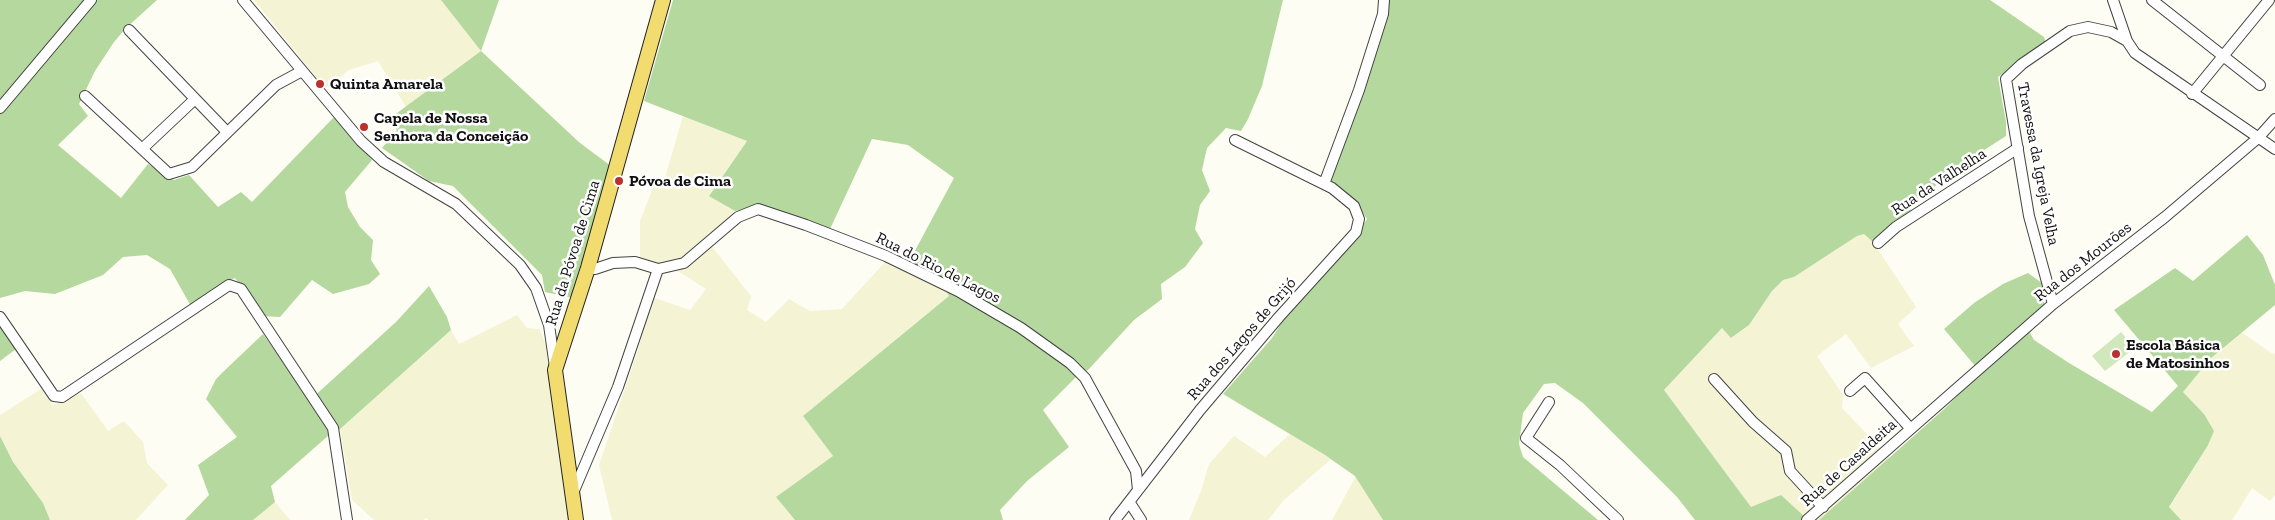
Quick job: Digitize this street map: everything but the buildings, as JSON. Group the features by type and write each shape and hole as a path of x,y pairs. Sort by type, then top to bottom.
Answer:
{"main road":[{"name":"Rua da Póvoa de Cima","path":"576,520 555,370 588,268 663,0"}],"street":[{"path":"0,108 91,0"},
{"path":"244,0 361,140 384,162 456,204 520,265 536,288 549,325 555,370"},
{"path":"1324,184 1359,90 1383,14 1384,0"},
{"path":"2113,0 2127,41 2140,57 2275,149"},
{"path":"2152,0 2260,85"},
{"path":"2192,94 2268,0"},
{"name":"Travessa da Igreja Velha","path":"2053,304 2029,216 2006,79 2022,64 2070,31 2088,27 2111,32 2127,41"},
{"path":"129,30 227,132"},
{"path":"86,96 169,174 192,167 276,85 302,71"},
{"path":"142,150 195,99"},
{"name":"Rua dos Mourões","path":"1910,428 2053,304 2166,217 2258,138 2275,119"},
{"name":"Rua dos Lagos de Grijó","path":"1115,520 1200,410 1279,317 1356,232 1359,219 1354,206 1324,184 1235,140"},
{"name":"Rua da Valhelha","path":"1878,243 1896,227 2018,148"},
{"name":"Rua do Rio de Lagos","path":"588,268 595,270 613,263 635,262 658,269 684,263 707,246 738,217 758,209 806,224 886,256 958,291 1005,318 1070,363 1085,378 1136,471 1138,490"},
{"path":"573,493 618,387 658,269"},
{"path":"0,317 54,396 62,397 229,285 241,289 333,428 347,520"},
{"path":"1850,391 1865,378 1910,428"},
{"path":"1714,379 1753,422 1786,451 1790,471 1823,507"},
{"path":"1549,402 1526,438 1560,465 1618,520"},
{"name":"Rua de Casaldeita","path":"1807,520 1910,428"},
{"path":"1130,503 1142,520"}],"green space":[{"path":"0,0 157,0 126,28 114,42 95,71 79,104 88,116 58,145 121,198 148,164 174,180 189,175 218,207 241,192 252,202 335,116 372,160 345,192 348,207 360,227 373,240 371,260 380,274 369,284 333,294 312,280 280,317 262,316 235,278 218,286 192,308 170,269 147,255 123,257 103,275 55,294 25,291 0,298"},
{"path":"254,0 441,0 481,51 406,107 378,61 349,70 325,88"},
{"path":"441,0 499,0 481,51"},
{"path":"673,0 1283,0 1262,86 1248,119 1241,131 1226,128 1207,148 1202,170 1210,191 1200,205 1195,229 1203,243 1185,267 1161,284 1162,299 1134,320 1088,370 1077,376 1043,410 1069,447 1027,481 1000,510 1003,520 795,520 776,497 833,456 803,416 949,296 942,285 910,260 954,178 908,145 872,139 830,229 768,210 747,208 735,211 709,196 747,141 644,101"},
{"path":"1384,0 1990,0 2044,37 2046,43 1998,77 2006,122 2006,136 1967,161 1910,206 1911,213 1873,242 1864,234 1857,236 1794,277 1783,280 1772,291 1749,325 1731,338 1722,328 1664,390 1751,507 1781,495 1808,520 1695,520 1677,497 1583,403 1555,383 1544,384 1523,413 1519,444 1523,457 1598,520 1383,520 1355,476 1325,455 1223,394 1272,338 1287,314 1351,243 1367,219 1361,210 1329,182"},
{"path":"481,51 580,143 611,166 573,298 545,292 542,275 453,186 429,181 382,148 397,130 389,119"},
{"path":"683,116 747,141 709,195 735,211 706,239 751,296 747,310 766,322 789,299 810,311 842,309 885,262 901,269 910,260 942,285 949,296 803,416 833,456 776,497 795,520 612,520 599,465 637,353 652,297 690,310 706,289 676,270 640,260 640,221 656,180 664,181"},
{"path":"1864,234 1873,242 1916,307 1898,324 1914,346 1871,368 1846,334 1817,356 1843,395 1842,408 1890,458 1819,520 1808,520 1751,508 1664,390 1722,328 1732,338 1749,325 1772,291 1783,280 1794,277 1857,236"},
{"path":"2247,235 2263,255 2275,285 2275,305 2211,358 2183,392 2204,414 2214,431 2208,445 2169,507 2181,520 1819,520 1942,411 1981,373 1944,329 1974,303 2003,284 2028,273 2042,283 2044,304 2040,316 2030,333 2034,340 2152,412 2178,386 2114,310 2175,268 2193,281"},
{"path":"429,286 447,317 451,330 340,429 329,435 271,486 275,502 253,520 185,520 209,495 198,465 237,437 206,399 216,379 223,372 263,334 310,400 396,322"},
{"path":"517,315 527,328 540,329 552,363 569,520 428,520 426,518 424,520 374,520 352,500 340,429 451,330 459,344"},
{"path":"0,324 16,349 0,361"},
{"path":"2121,332 2135,348 2105,371 2092,356"},
{"path":"2241,332 2273,354 2275,353 2275,495 2270,501 2252,488 2232,520 2181,520 2169,508 2197,463 2204,414 2183,392 2211,358"},
{"path":"41,389 53,405 81,393 108,431 124,421 143,442 147,463 168,485 136,520 50,520 43,503 13,462 0,436 0,415"},
{"path":"1290,434 1331,459 1284,500 1268,520 1189,520 1201,491 1209,464 1234,436 1265,457"},
{"path":"0,436 13,462 43,503 50,520 0,520"},
{"path":"1356,476 1383,520 1332,520"},
{"path":"275,502 290,520 253,520 263,511"}],"place":[{"name":"Quinta Amarela","path":"320,84"},
{"name":"Capela de Nossa Senhora da Conceição","path":"364,127"},
{"name":"Póvoa de Cima","path":"619,181"},
{"name":"Escola Básica de Matosinhos","path":"2116,354"}]}
